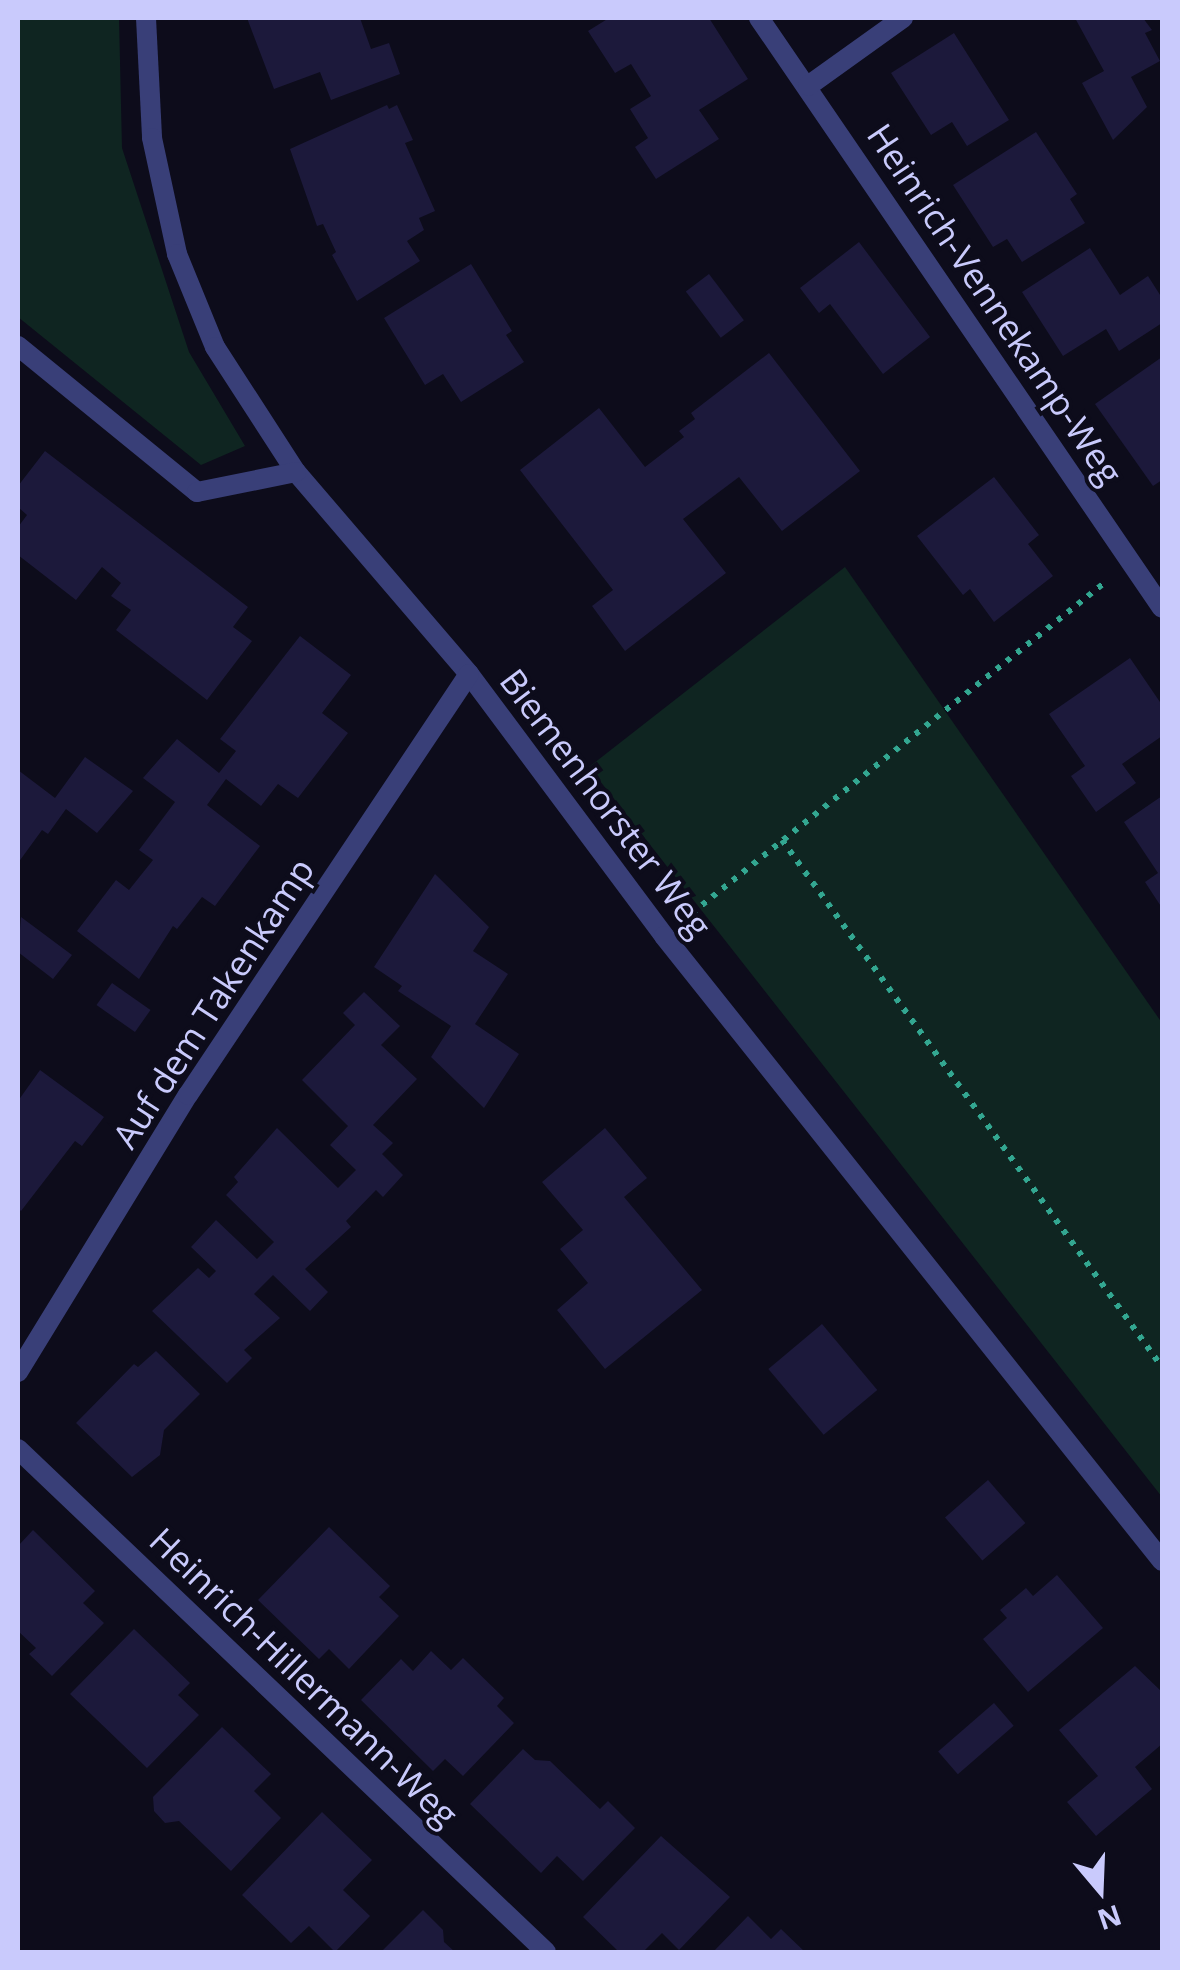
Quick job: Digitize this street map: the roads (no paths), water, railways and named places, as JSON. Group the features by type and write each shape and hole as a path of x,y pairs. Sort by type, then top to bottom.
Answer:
{"street":[{"name":"Biemenhorster Weg","path":"146,18 152,138 177,254 215,346 296,472 469,674 664,936 1162,1560"},
{"name":"Heinrich-Vennekamp-Weg","path":"759,18 1162,608"},
{"path":"808,86 903,18"},
{"path":"18,346 196,492 296,472"},
{"name":"Auf dem Takenkamp","path":"18,1372 188,1095 469,674"},
{"name":"Heinrich-Hillermann-Weg","path":"18,1450 546,1952"}]}
